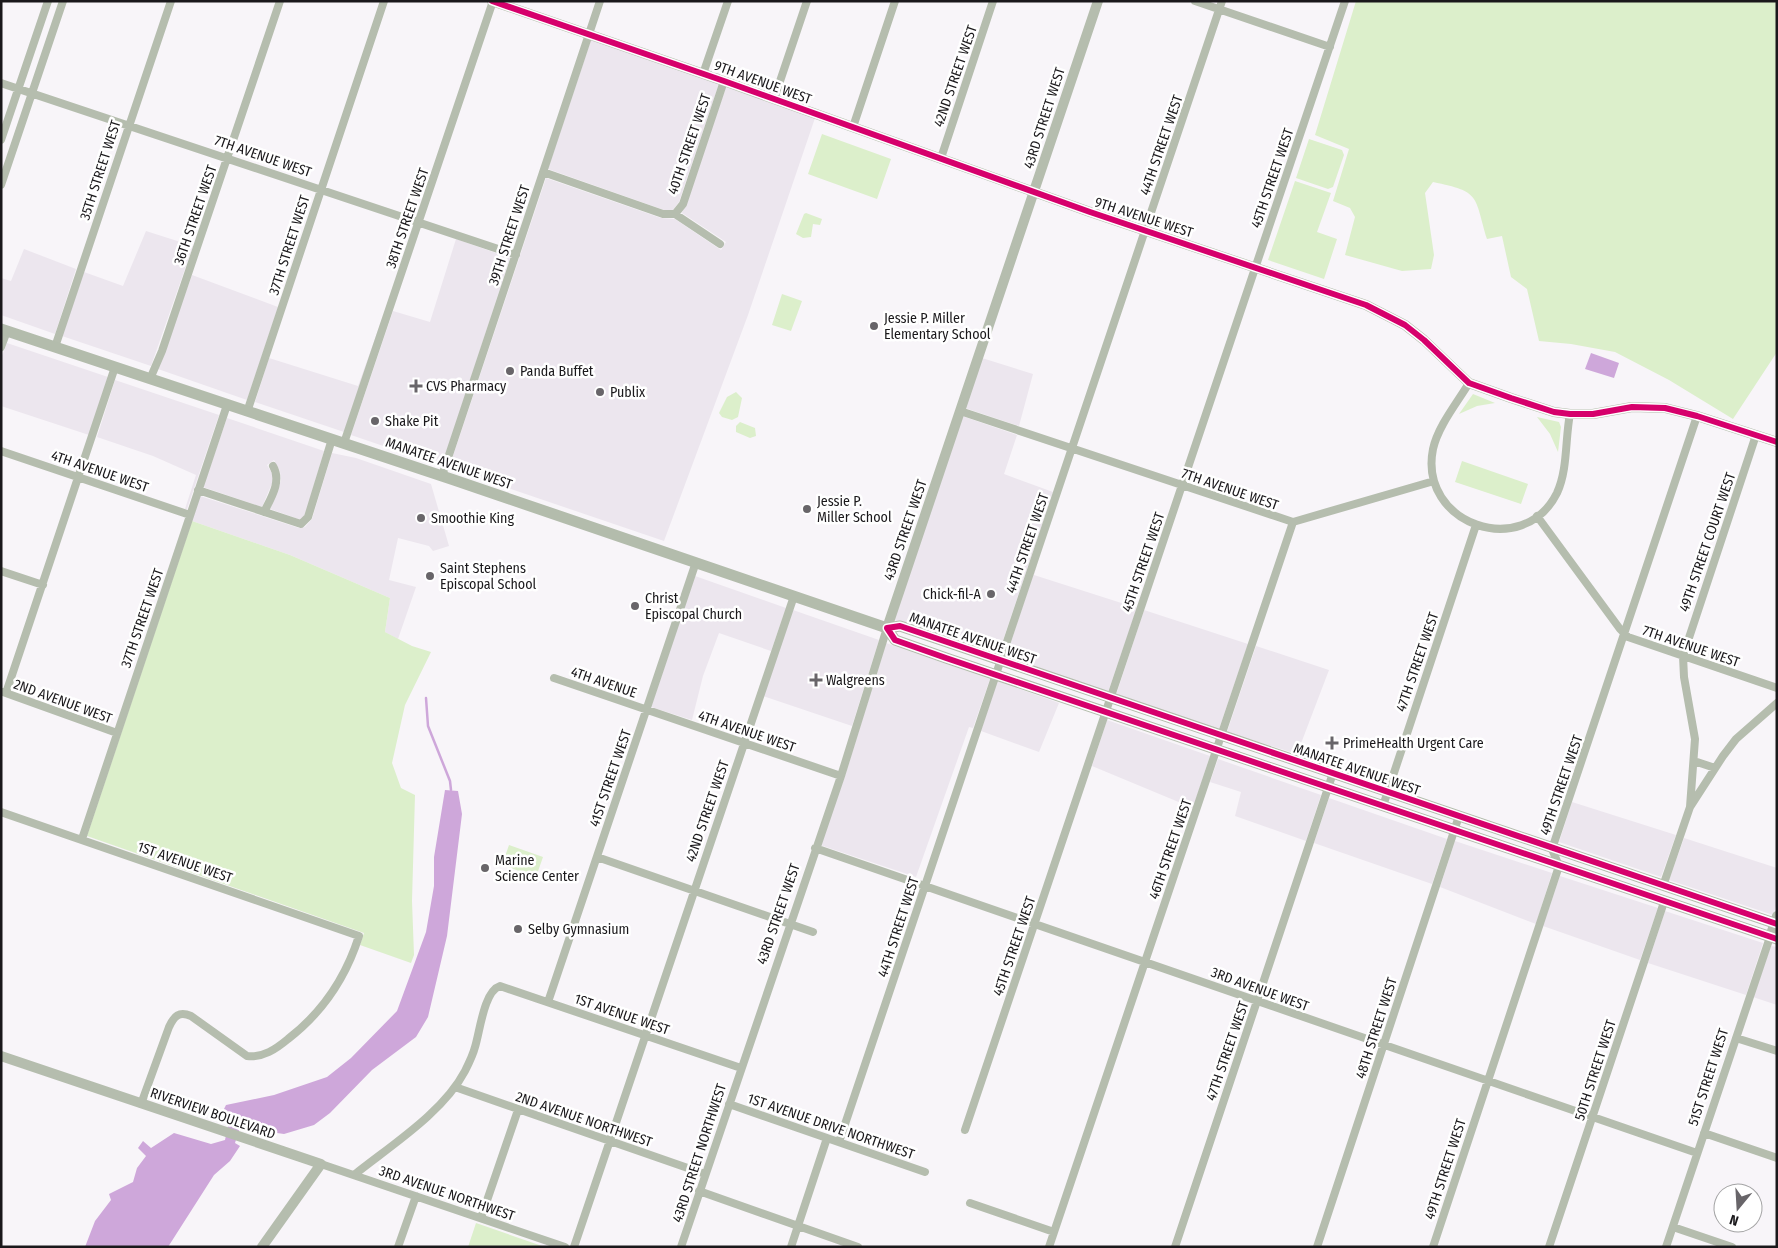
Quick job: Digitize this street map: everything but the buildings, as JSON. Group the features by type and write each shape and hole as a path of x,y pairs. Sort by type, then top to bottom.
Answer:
{"main road":[{"name":"MANATEE AVENUE WEST","path":"4,330 442,476 887,628 900,626 1552,849 1662,886 1776,921"},
{"name":"MANATEE AVENUE WEST","path":"887,628 895,640 1773,938"}],"street":[{"path":"1,140 48,1"},
{"path":"1,185 63,1"},
{"name":"35TH STREET WEST","path":"55,347 170,1"},
{"name":"36TH STREET WEST","path":"150,379 162,351 280,1"},
{"name":"37TH STREET WEST","path":"247,412 384,1"},
{"name":"9TH AVENUE WEST","path":"493,1 1034,192 1366,305 1396,320 1424,340 1469,383 1541,408 1570,414 1593,414 1632,407 1665,408 1698,416 1777,442"},
{"name":"38TH STREET WEST","path":"344,443 493,1"},
{"name":"39TH STREET WEST","path":"442,476 600,1"},
{"name":"40TH STREET WEST","path":"703,74 728,1"},
{"path":"774,99 807,1"},
{"path":"853,127 895,1"},
{"name":"42ND STREET WEST","path":"941,158 993,1"},
{"name":"43RD STREET WEST","path":"741,1068 1098,1"},
{"path":"1195,1 1330,47"},
{"name":"44TH STREET WEST","path":"839,1142 1222,1"},
{"name":"45TH STREET WEST","path":"965,1130 1345,1"},
{"name":"40TH STREET WEST","path":"675,214 683,204 724,81"},
{"name":"7TH AVENUE WEST","path":"1,83 228,157 516,255"},
{"path":"543,172 663,214 675,214 720,244"},
{"path":"1,347 4,330"},
{"path":"4,693 80,478 116,367"},
{"path":"1469,383 1436,438 1432,459 1434,481 1444,502 1451,510 1476,526 1492,529 1510,528 1537,516 1551,502 1561,481 1570,414"},
{"name":"37TH STREET WEST","path":"82,839 227,405"},
{"name":"7TH AVENUE WEST","path":"960,411 1293,522 1434,481"},
{"name":"49TH STREET WEST","path":"1432,1247 1559,866 1552,849 1698,416"},
{"name":"49TH STREET COURT WEST","path":"1683,656 1756,435"},
{"path":"198,490 301,524 307,520 332,439"},
{"name":"4TH AVENUE WEST","path":"1,451 190,515"},
{"path":"264,512 277,481 277,473 273,466"},
{"name":"7TH AVENUE WEST","path":"1537,516 1625,634 1777,688"},
{"name":"46TH STREET WEST","path":"1049,1247 1293,522"},
{"name":"47TH STREET WEST","path":"1383,806 1476,526"},
{"name":"41ST STREET WEST","path":"548,1002 696,562"},
{"path":"1,571 43,585"},
{"name":"42ND STREET WEST","path":"574,1247 794,596"},
{"path":"1683,656 1684,677 1694,726 1694,761 1690,807"},
{"name":"4TH AVENUE","path":"554,678 646,710"},
{"name":"2ND AVENUE WEST","path":"4,693 117,733"},
{"path":"1662,886 1690,807 1736,740 1777,702"},
{"name":"4TH AVENUE WEST","path":"646,710 840,776"},
{"path":"1694,761 1715,768"},
{"name":"47TH STREET WEST","path":"1175,1247 1333,774"},
{"name":"1ST AVENUE WEST","path":"1,812 359,936 344,973 324,1005 302,1028 268,1053 255,1057 247,1056 191,1016 182,1013 175,1016 169,1027 142,1104"},
{"name":"48TH STREET WEST","path":"1317,1247 1459,816"},
{"name":"3RD AVENUE WEST","path":"815,848 1487,1082 1697,1153"},
{"path":"597,857 814,932"},
{"name":"50TH STREET WEST","path":"1549,1247 1664,902"},
{"name":"51ST STREET WEST","path":"1666,1247 1736,1038 1773,938 1776,921"},
{"name":"1ST AVENUE WEST","path":"455,1087 472,1056 488,1000 496,987 506,987 741,1068"},
{"path":"1736,1038 1777,1051"},
{"name":"RIVERVIEW BOULEVARD","path":"1,1056 321,1164"},
{"name":"43RD STREET NORTHWEST","path":"681,1247 741,1068"},
{"path":"354,1175 415,1126 455,1087"},
{"name":"2ND AVENUE NORTHWEST","path":"455,1087 705,1174"},
{"name":"1ST AVENUE DRIVE NORTHWEST","path":"729,1104 925,1172"},
{"path":"481,1218 518,1110"},
{"path":"1704,1133 1777,1158"},
{"path":"791,1247 827,1138"},
{"path":"262,1247 321,1164"},
{"name":"3RD AVENUE NORTHWEST","path":"321,1164 565,1247"},
{"path":"700,1191 858,1247"},
{"path":"398,1247 416,1196"},
{"path":"970,1202 1054,1232"},
{"path":"1673,1227 1732,1247"}],"shaded area":[{"path":"591,40 719,84 679,202 673,210 664,210 548,169"},
{"path":"726,87 815,118 748,315 664,541 449,468 546,178 661,218 675,219 721,250 726,242 682,213"},
{"path":"146,231 193,246 151,366 62,336 84,272 123,286"},
{"path":"456,239 510,258 442,466 351,435 393,311 430,322"},
{"path":"24,249 76,269 55,334 1,315 1,278 11,281"},
{"path":"192,275 278,307 247,400 158,369"},
{"path":"386,308 344,432 255,402 269,358 358,386"},
{"path":"7,343 108,377 89,435 1,406 1,358"},
{"path":"1591,353 1619,363 1614,378 1585,369"},
{"path":"982,358 1033,374 1019,426 965,408"},
{"path":"115,380 219,415 187,509 185,509 196,475 153,456 97,437"},
{"path":"962,416 1017,435 1004,474 1053,492 998,655 894,620"},
{"path":"227,418 324,451 305,516 301,520 270,509 281,481 280,471 274,460 267,465 273,475 273,481 262,507 203,487"},
{"path":"332,453 356,458 431,484 449,546 433,551 429,546 398,538 389,580 416,587 398,639 385,632 390,598 290,555 192,521 200,496 299,528 305,527 312,519"},
{"path":"1040,554 1034,575 1137,608 1108,692 1006,657"},
{"path":"695,576 786,608 771,651 719,633 703,676 692,720 651,707"},
{"path":"793,610 879,640 852,726 763,696"},
{"path":"1144,610 1248,644 1219,729 1116,695"},
{"path":"886,643 990,679 973,728 969,727 916,877 820,845 846,773"},
{"path":"1256,646 1329,670 1297,754 1227,732"},
{"path":"997,681 1059,703 1039,752 981,731"},
{"path":"1107,720 1210,756 1193,808 1092,766"},
{"path":"1218,759 1321,795 1306,841 1235,816 1241,792 1210,782"},
{"path":"445,790 458,791 462,814 447,936 428,1017 416,1037 372,1070 330,1113 314,1125 284,1134 270,1132 258,1127 239,1130 235,1143 240,1146 230,1161 214,1175 168,1247 85,1247 95,1221 111,1200 109,1194 133,1182 137,1168 146,1156 138,1148 143,1141 151,1148 174,1133 211,1144 225,1140 228,1126 222,1113 226,1105 274,1095 327,1077 351,1058 397,1011 426,932 434,886 434,857"},
{"path":"1329,798 1447,839 1432,884 1314,843"},
{"path":"1572,802 1676,835 1661,877 1559,842"},
{"path":"1684,838 1777,868 1777,903 1773,915 1669,880"},
{"path":"1455,841 1552,873 1536,924 1440,887"},
{"path":"1560,876 1658,908 1640,960 1543,926"},
{"path":"1665,911 1763,943 1746,995 1648,963"},
{"path":"1771,946 1777,947 1777,1005 1753,997"}],"green space":[{"path":"1356,1 1777,1 1777,352 1733,419 1669,380 1615,352 1571,344 1539,341 1527,289 1511,277 1502,236 1487,239 1477,204 1468,193 1460,189 1433,182 1425,193 1434,255 1431,269 1402,271 1345,255 1355,217 1350,208 1333,201 1349,149 1315,135"},
{"path":"822,134 891,159 877,199 808,174"},
{"path":"1309,139 1342,150 1344,155 1333,187 1328,189 1296,178"},
{"path":"1295,181 1331,193 1317,232 1337,239 1324,279 1268,260"},
{"path":"806,213 822,219 820,225 813,224 811,237 803,238 796,234"},
{"path":"782,294 802,301 791,331 772,325"},
{"path":"736,392 742,398 738,417 732,420 722,417 719,413 727,397"},
{"path":"1473,394 1495,403 1477,406 1459,414"},
{"path":"1537,417 1559,422 1561,427 1558,452 1550,434"},
{"path":"740,422 755,428 756,436 750,438 736,432 736,426"},
{"path":"1462,461 1528,484 1521,504 1455,482"},
{"path":"192,521 290,555 390,598 385,632 412,646 431,652 405,705 392,763 401,788 415,795 412,901 414,955 411,963 360,945 364,933 87,836"},
{"path":"509,845 543,857 536,877 502,865"},
{"path":"476,1223 545,1247 468,1247"}],"waterway":[{"path":"426,698 428,726 450,781 451,790"}],"cycle path":[{"path":"492,1 724,81 1090,212 1366,305 1405,325 1424,340 1469,383 1511,398 1554,412 1570,414 1593,414 1632,407 1665,408 1697,416 1777,442"},
{"path":"1777,924 900,626 887,628 895,640 946,658 1777,939"}],"place":[{"name":"Jessie P. Miller Elementary School","path":"874,326"},
{"name":"Panda Buffet","path":"510,371"},
{"name":"CVS Pharmacy","path":"416,386"},
{"name":"Publix","path":"600,392"},
{"name":"Shake Pit","path":"375,421"},
{"name":"Jessie P. Miller School","path":"807,509"},
{"name":"Smoothie King","path":"421,518"},
{"name":"Saint Stephens Episcopal School","path":"430,576"},
{"name":"Chick-fil-A","path":"991,594"},
{"name":"Christ Episcopal Church","path":"635,606"},
{"name":"Walgreens","path":"816,680"},
{"name":"PrimeHealth Urgent Care","path":"1332,743"},
{"name":"Marine Science Center","path":"485,868"},
{"name":"Selby Gymnasium","path":"518,929"}]}
